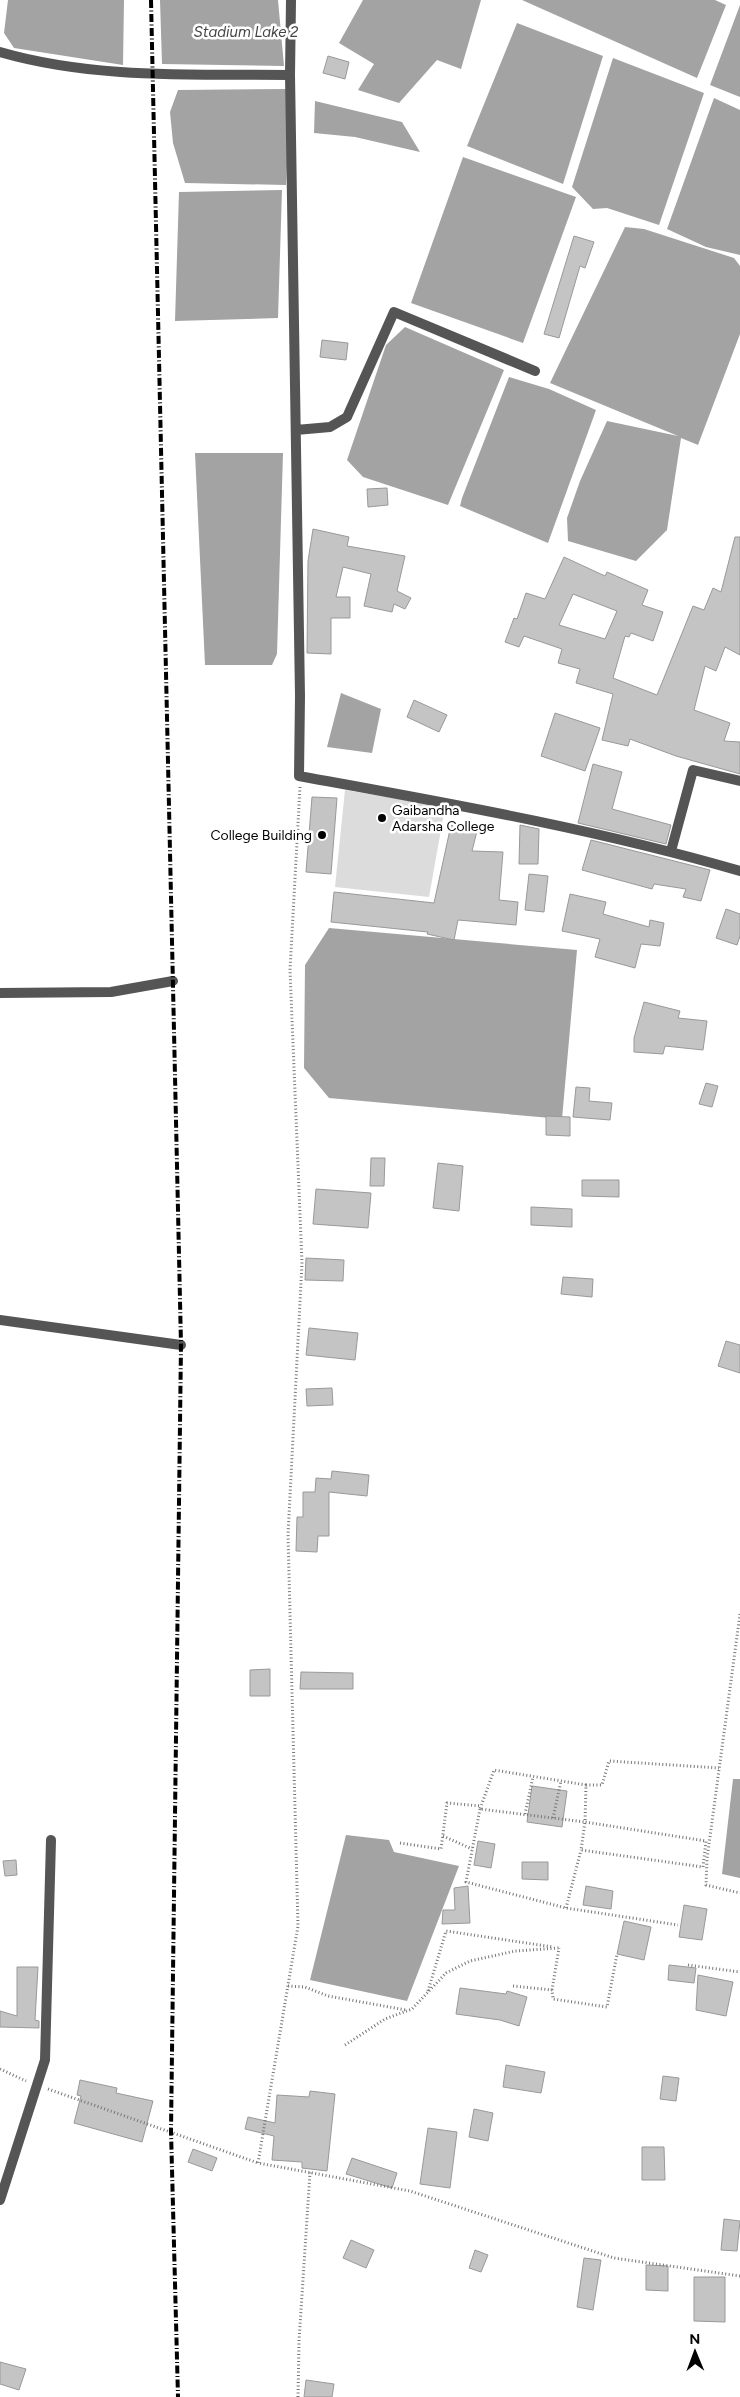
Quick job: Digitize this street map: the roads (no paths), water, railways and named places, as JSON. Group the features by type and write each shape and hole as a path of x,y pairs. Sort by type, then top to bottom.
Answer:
{"street":[{"path":"291,0 290,75 300,696 299,776 535,820 671,851 740,871"},
{"path":"0,52 58,66 152,73 290,75"},
{"path":"296,430 330,427 347,417 394,312 535,371"},
{"path":"671,851 693,770 740,781"},
{"path":"0,994 110,992 173,981"},
{"path":"0,1320 181,1345"},
{"path":"0,2200 45,2060 51,1840"}],"water":[{"path":"8,0 124,0 123,65 14,48 4,33"},
{"name":"Stadium Lake 2","path":"160,0 278,0 284,66 162,64"},
{"path":"363,0 481,0 461,69 437,60 399,103 358,90 374,64 339,43"},
{"path":"522,0 715,0 726,5 697,78"},
{"path":"740,5 740,97 710,85"},
{"path":"517,23 603,56 563,184 467,146"},
{"path":"613,58 704,93 659,225 607,208 593,209 572,187"},
{"path":"291,89 286,185 185,183 173,143 170,112 178,90"},
{"path":"714,98 740,110 740,255 706,247 667,229"},
{"path":"315,101 402,122 420,152 355,137 314,133"},
{"path":"463,157 576,197 523,343 411,303"},
{"path":"282,190 278,318 175,321 179,192"},
{"path":"625,227 644,229 734,258 740,266 740,334 698,445 681,438 667,530 636,561 568,541 567,518 580,481 607,421 678,436 550,383"},
{"path":"405,327 504,370 448,505 363,477 347,460 386,345"},
{"path":"509,377 549,389 596,410 548,543 460,506"},
{"path":"195,453 283,453 277,654 272,665 205,665"},
{"path":"341,693 381,709 372,753 327,747"},
{"path":"329,928 577,950 562,1119 329,1098 304,1068 305,965"},
{"path":"733,1779 740,1779 740,1878 722,1874"},
{"path":"346,1835 389,1840 394,1852 459,1866 407,2001 310,1980"}],"railway":[{"path":"151,0 181,1345 171,2131 178,2397"}],"place":[{"name":"Gaibandha Adarsha College","path":"382,818"},
{"name":"College Building","path":"322,835"}]}
